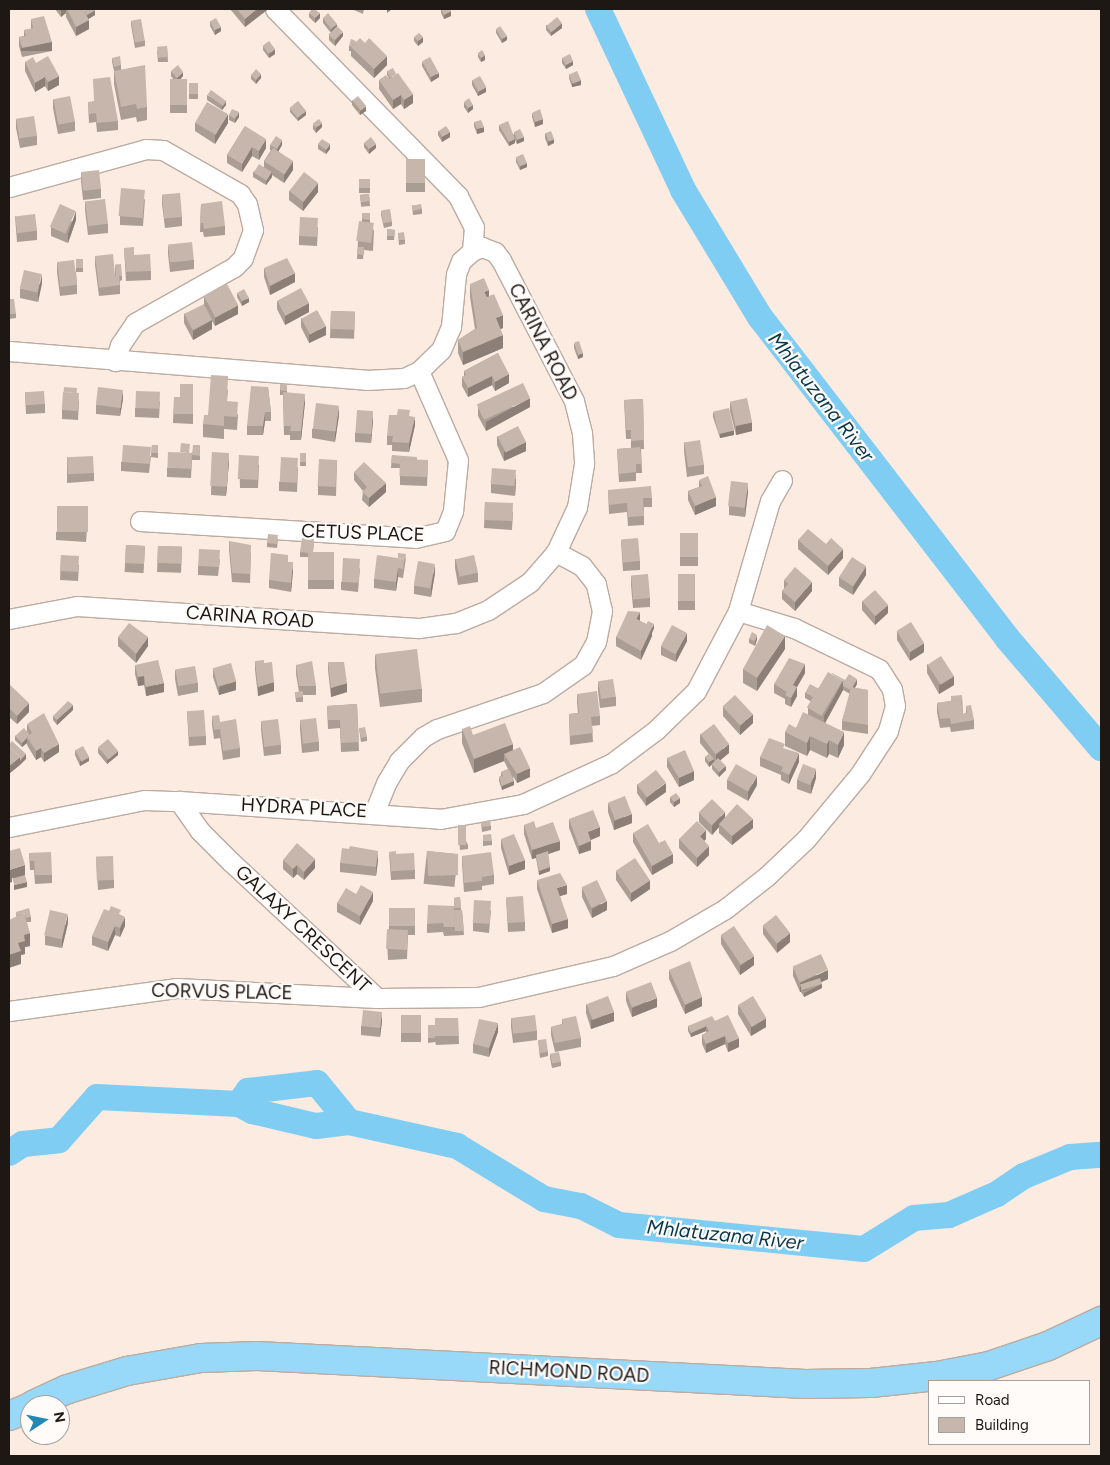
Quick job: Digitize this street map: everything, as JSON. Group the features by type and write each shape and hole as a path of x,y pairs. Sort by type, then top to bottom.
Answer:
{"highway":[{"name":"RICHMOND ROAD","path":"55,1395 68,1389 127,1371 201,1358 257,1356 805,1384 871,1383 937,1376 989,1366 1048,1346 1101,1320"}],"street":[{"path":"9,351 366,380 398,379 418,371 447,340 454,311 456,274 461,261 472,251 474,227 458,196 436,170 274,9"},
{"path":"9,187 146,149 176,156 240,194 247,204 253,230 243,258 234,267 135,323 120,345 115,361"},
{"name":"CARINA ROAD","path":"9,619 77,606 418,628 455,622 488,610 530,582 556,552 577,507 584,464 582,433 574,401 501,260 487,248 472,251"},
{"name":"CETUS PLACE","path":"140,521 415,538 445,531 453,511 458,460 418,371"},
{"path":"374,813 440,819 481,814 524,804 612,763 656,730 696,691 738,611 770,501 782,480"},
{"name":"HYDRA PLACE","path":"9,827 144,800 374,813 386,783 399,761 423,737 437,729 544,694 583,665 596,642 602,611 596,584 582,566 556,552"},
{"name":"GALAXY CRESCENT","path":"179,801 200,831 231,862 377,998 479,997 612,966 670,941 725,909 767,876 806,839 860,774 888,731 895,706 892,689 882,673 870,664 794,628 738,611"},
{"name":"CORVUS PLACE","path":"9,1011 177,988 377,998"}],"building":[{"path":"67,9 83,9 89,20 76,27"},
{"path":"237,9 257,9 245,19"},
{"path":"312,9 320,13 315,18 309,13"},
{"path":"441,9 450,9 451,11 444,15"},
{"path":"84,10 95,10 87,15"},
{"path":"328,13 337,24 331,29 323,18"},
{"path":"44,16 52,42 22,48 19,37 26,36 24,30 33,28 31,19"},
{"path":"557,17 562,23 551,32 546,26"},
{"path":"216,18 221,27 215,30 210,21"},
{"path":"141,19 145,41 135,42 131,21"},
{"path":"337,26 343,32 334,40 329,34"},
{"path":"500,26 507,36 502,39 496,29"},
{"path":"419,33 423,37 418,41 414,37"},
{"path":"360,38 365,43 369,38 387,56 374,69 351,47"},
{"path":"351,39 356,41 351,47 349,46"},
{"path":"269,41 275,49 269,54 263,46"},
{"path":"167,46 168,57 158,58 157,47"},
{"path":"482,50 485,55 481,58 478,53"},
{"path":"570,54 573,61 566,65 562,58"},
{"path":"48,56 59,76 48,82 45,77 35,83 25,62 33,57 36,63"},
{"path":"120,56 121,65 114,67 112,58"},
{"path":"430,57 439,73 431,77 422,61"},
{"path":"145,65 147,107 137,109 136,104 121,107 114,71"},
{"path":"178,65 183,72 177,78 171,71"},
{"path":"393,68 396,74 390,77 387,71"},
{"path":"256,69 261,74 256,80 251,75"},
{"path":"577,71 581,80 573,84 569,75"},
{"path":"398,73 413,94 404,100 401,95 393,100 379,80 386,75 389,79"},
{"path":"480,76 486,87 478,92 472,80"},
{"path":"110,77 118,121 97,123 96,113 89,114 88,102 94,101 93,79"},
{"path":"170,79 187,79 187,105 170,105"},
{"path":"189,83 198,83 198,94 189,94"},
{"path":"211,90 226,101 223,106 207,95"},
{"path":"70,96 75,122 58,125 53,99"},
{"path":"358,96 366,106 361,111 353,100"},
{"path":"469,98 473,105 468,108 464,102"},
{"path":"298,101 306,111 298,118 289,108"},
{"path":"207,102 228,114 216,135 195,123"},
{"path":"232,109 239,112 235,119 229,115"},
{"path":"540,109 543,119 535,122 532,113"},
{"path":"34,116 37,136 19,139 16,119"},
{"path":"319,119 322,123 316,128 313,124"},
{"path":"481,120 484,127 477,129 474,122"},
{"path":"508,121 515,139 509,142 499,125"},
{"path":"245,126 266,139 259,151 252,147 242,164 227,155"},
{"path":"446,126 450,132 442,137 439,131"},
{"path":"520,129 524,137 517,140 514,132"},
{"path":"551,131 554,139 549,142 545,133"},
{"path":"276,136 282,140 277,149 270,145"},
{"path":"371,137 376,144 369,149 364,143"},
{"path":"322,139 330,144 326,150 318,144"},
{"path":"273,148 293,161 284,174 264,161"},
{"path":"523,154 527,163 520,166 516,157"},
{"path":"406,159 425,159 425,183 406,183"},
{"path":"259,164 272,172 266,180 254,172"},
{"path":"99,170 101,189 83,191 81,172"},
{"path":"304,172 318,183 303,202 289,191"},
{"path":"359,179 370,179 370,188 359,188"},
{"path":"121,188 145,190 142,218 119,216"},
{"path":"180,193 182,217 164,218 162,195"},
{"path":"369,194 370,201 361,202 360,195"},
{"path":"105,199 108,224 88,226 85,201"},
{"path":"222,201 225,226 204,229 203,223 200,223 201,204"},
{"path":"60,204 76,211 65,234 50,227"},
{"path":"421,204 422,209 413,211 412,206"},
{"path":"390,209 392,222 383,223 381,210"},
{"path":"362,213 370,213 370,220 362,219"},
{"path":"35,214 37,231 17,233 15,216"},
{"path":"300,217 318,218 317,237 299,236"},
{"path":"359,221 374,223 371,243 356,241"},
{"path":"387,229 395,230 394,236 387,236"},
{"path":"404,232 405,240 399,240 398,233"},
{"path":"192,242 194,260 170,262 168,245"},
{"path":"134,247 134,255 150,254 151,271 126,272 124,248"},
{"path":"358,247 364,247 363,255 357,254"},
{"path":"113,254 115,276 119,276 120,285 99,288 95,256"},
{"path":"287,258 295,273 270,286 264,268"},
{"path":"76,259 83,259 83,268 76,268"},
{"path":"74,260 77,285 60,287 57,262"},
{"path":"121,264 122,276 116,276 115,265"},
{"path":"24,270 42,274 37,293 20,289"},
{"path":"484,278 489,290 484,292 487,297 494,294 503,315 496,318 503,335 463,352 458,340 477,328 470,284"},
{"path":"227,284 238,305 215,317 204,296"},
{"path":"301,288 309,303 285,316 277,301"},
{"path":"244,289 249,298 242,301 237,293"},
{"path":"9,299 14,299 16,314 9,314"},
{"path":"204,304 212,320 193,330 184,314"},
{"path":"317,310 326,326 310,334 301,319"},
{"path":"331,311 355,312 354,330 330,329"},
{"path":"579,341 583,353 578,355 574,343"},
{"path":"498,353 509,374 495,382 492,376 468,388 462,377 466,375 464,371"},
{"path":"211,375 228,376 227,401 238,402 237,417 224,416 224,426 203,424 204,415 208,415"},
{"path":"523,383 530,398 484,420 477,405"},
{"path":"180,384 193,384 193,397 180,397"},
{"path":"280,384 287,384 287,391 280,390"},
{"path":"251,386 268,387 271,412 265,412 263,426 247,426"},
{"path":"64,387 77,388 77,393 64,392"},
{"path":"98,387 123,390 121,408 96,405"},
{"path":"44,391 45,404 26,405 25,392"},
{"path":"136,391 160,392 159,409 135,408"},
{"path":"63,392 79,393 78,411 62,410"},
{"path":"283,392 305,394 301,431 290,431 291,426 284,426"},
{"path":"174,397 193,397 193,414 174,414"},
{"path":"747,398 752,422 736,426 730,402"},
{"path":"643,399 644,440 631,441 631,430 626,430 624,400"},
{"path":"316,403 339,406 336,432 313,429"},
{"path":"729,408 734,430 719,434 713,412"},
{"path":"398,409 410,410 409,416 415,417 409,443 392,442 393,436 387,436 389,415 397,415"},
{"path":"357,410 373,411 371,434 355,433"},
{"path":"518,426 526,442 506,452 498,436"},
{"path":"700,440 704,465 688,467 684,443"},
{"path":"181,443 190,444 189,453 180,452"},
{"path":"123,445 151,447 150,464 122,462"},
{"path":"152,445 158,445 158,453 151,453"},
{"path":"193,445 200,445 200,456 192,455"},
{"path":"640,447 642,464 636,464 636,472 619,474 617,449"},
{"path":"168,452 192,453 191,469 167,468"},
{"path":"212,452 229,453 227,487 210,486"},
{"path":"300,453 306,453 306,462 300,462"},
{"path":"239,455 259,456 258,480 238,479"},
{"path":"392,455 417,457 417,460 400,459 400,464 391,463"},
{"path":"93,456 94,473 68,474 67,457"},
{"path":"281,457 298,458 297,483 280,482"},
{"path":"319,459 337,460 336,487 318,486"},
{"path":"400,459 428,460 427,477 399,476"},
{"path":"364,462 386,483 369,498 362,492 367,487 354,472"},
{"path":"492,468 516,470 515,486 491,484"},
{"path":"708,476 716,497 695,506 688,491 702,486 699,480"},
{"path":"731,481 748,483 745,508 728,506"},
{"path":"651,486 652,498 643,498 644,516 628,517 627,503 609,505 608,490"},
{"path":"485,502 513,503 512,521 484,520"},
{"path":"57,506 88,506 88,532 57,532"},
{"path":"808,529 826,544 831,538 843,549 828,566 798,540"},
{"path":"680,533 698,533 698,557 680,557"},
{"path":"268,534 278,535 277,544 267,543"},
{"path":"302,538 314,539 313,552 300,552"},
{"path":"638,538 640,561 623,562 621,539"},
{"path":"229,541 251,545 250,574 232,573"},
{"path":"126,545 145,546 144,564 125,563"},
{"path":"158,546 182,547 181,564 157,563"},
{"path":"199,549 220,550 219,567 198,566"},
{"path":"308,552 334,552 334,580 308,580"},
{"path":"271,553 288,555 288,562 293,562 291,583 269,580"},
{"path":"398,553 406,554 405,562 404,559 398,558"},
{"path":"61,555 79,556 78,572 60,571"},
{"path":"377,555 404,559 403,569 398,568 396,582 374,579"},
{"path":"474,555 478,573 460,577 455,559"},
{"path":"852,557 866,566 853,586 839,577"},
{"path":"343,558 360,559 359,583 342,582"},
{"path":"418,561 435,564 430,589 414,586"},
{"path":"795,567 812,582 795,602 782,591 788,584 784,580"},
{"path":"648,574 650,598 633,599 631,575"},
{"path":"678,574 695,574 695,601 678,601"},
{"path":"875,590 888,605 875,616 862,601"},
{"path":"628,611 640,612 636,619 652,627 641,651 616,637"},
{"path":"648,621 654,624 652,628 646,625"},
{"path":"911,622 924,643 910,652 897,631"},
{"path":"129,623 148,637 136,654 118,637"},
{"path":"672,625 687,633 676,654 661,646"},
{"path":"767,625 785,636 757,678 743,669"},
{"path":"752,632 757,635 755,641 749,639"},
{"path":"417,649 422,689 380,694 375,654"},
{"path":"941,656 954,676 941,685 928,665"},
{"path":"789,658 805,664 793,685 797,687 791,698 785,695 787,692 774,684"},
{"path":"158,660 164,683 146,687 144,676 138,677 135,665"},
{"path":"264,660 264,663 272,662 274,682 258,687 255,661"},
{"path":"312,661 316,686 299,686 296,665"},
{"path":"328,662 344,662 347,683 331,688"},
{"path":"231,663 236,681 218,687 213,668"},
{"path":"195,666 198,683 178,686 175,669"},
{"path":"828,672 843,681 821,716 807,707"},
{"path":"832,673 845,680 849,674 857,679 851,690 843,686 843,681"},
{"path":"613,679 616,697 601,699 598,681"},
{"path":"9,684 29,703 17,716 9,708"},
{"path":"810,684 819,689 814,698 805,693"},
{"path":"851,687 868,690 868,725 842,721"},
{"path":"303,691 303,697 296,698 295,692"},
{"path":"597,691 600,716 591,717 593,733 570,736 569,714 579,713 577,694"},
{"path":"735,695 753,714 740,726 723,707"},
{"path":"962,695 962,702 961,699 951,701 951,696"},
{"path":"961,699 963,714 967,713 966,706 971,705 974,720 951,724 950,718 940,719 937,703"},
{"path":"68,701 73,705 57,720 53,716"},
{"path":"357,704 359,742 341,743 340,720 328,720 327,706"},
{"path":"204,710 206,736 189,737 187,711"},
{"path":"803,712 844,732 838,745 829,740 827,744 810,736 807,743 785,732 789,724 796,728"},
{"path":"44,713 59,744 44,753 41,748 36,751 27,737 32,733 27,724"},
{"path":"219,715 220,722 236,719 240,748 223,751 220,729 214,730 212,716"},
{"path":"316,718 319,742 303,744 300,720"},
{"path":"278,719 281,745 264,747 261,721"},
{"path":"505,723 513,744 474,759 462,729 470,726 473,735"},
{"path":"714,724 729,744 715,754 700,734"},
{"path":"365,727 367,737 361,738 359,728"},
{"path":"24,728 30,735 22,743 15,736"},
{"path":"769,738 785,744 783,748 799,753 789,775 781,771 783,767 760,757"},
{"path":"108,739 118,751 108,760 98,747"},
{"path":"12,741 26,754 20,761 20,757 9,746"},
{"path":"9,746 20,757 9,766"},
{"path":"83,746 89,757 81,762 75,750"},
{"path":"520,747 530,768 517,774 504,754"},
{"path":"685,750 694,771 679,778 667,758"},
{"path":"710,754 714,759 709,762 705,757"},
{"path":"718,758 726,766 719,772 712,764"},
{"path":"736,764 757,776 748,792 727,780"},
{"path":"803,764 816,769 810,785 797,780"},
{"path":"509,769 514,781 502,786 499,777 503,776 501,772"},
{"path":"656,770 666,783 647,797 637,785"},
{"path":"676,793 680,798 674,802 670,797"},
{"path":"625,796 632,814 615,820 608,802"},
{"path":"712,799 725,812 711,825 699,812"},
{"path":"737,804 753,819 732,836 719,824"},
{"path":"593,810 600,827 588,832 591,841 579,846 569,819"},
{"path":"490,820 491,826 482,827 481,822"},
{"path":"534,821 536,828 553,822 560,841 532,850 524,825"},
{"path":"697,821 706,830 700,836 709,846 697,858 679,839"},
{"path":"648,824 659,843 665,840 673,854 652,866 633,833"},
{"path":"458,825 466,825 466,845 458,845"},
{"path":"491,834 492,841 483,841 483,835"},
{"path":"514,834 525,860 509,866 501,839"},
{"path":"297,843 315,859 304,872 297,865 293,869 283,860"},
{"path":"350,846 378,851 376,867 340,863 342,848 349,849"},
{"path":"20,848 25,865 9,870 9,851"},
{"path":"396,851 396,854 390,855 391,858 389,858 389,852"},
{"path":"427,851 458,854 458,875 428,876"},
{"path":"548,851 550,867 539,871 536,855"},
{"path":"51,852 52,875 35,875 34,861 30,861 29,853"},
{"path":"491,852 494,875 482,877 482,881 464,883 462,856"},
{"path":"414,853 415,870 391,871 390,854"},
{"path":"113,856 114,880 97,881 96,857"},
{"path":"635,858 650,880 631,893 616,871"},
{"path":"560,873 567,885 557,888 568,919 552,924 537,880"},
{"path":"25,875 27,882 14,885 13,879"},
{"path":"597,880 607,901 591,908 582,887"},
{"path":"361,885 373,892 360,916 337,903 346,888 356,894"},
{"path":"523,896 525,922 508,923 506,897"},
{"path":"460,897 461,908 454,908 454,898"},
{"path":"474,900 491,901 490,924 473,923"},
{"path":"428,905 454,906 455,927 444,927 443,923 427,924"},
{"path":"111,906 121,910 119,914 125,917 120,928 115,926 108,942 92,936 104,909 109,911"},
{"path":"29,908 31,917 26,918 24,913 17,916 16,912"},
{"path":"389,908 415,908 415,926 389,926"},
{"path":"50,910 68,914 62,939 44,935"},
{"path":"454,910 462,910 464,931 455,931"},
{"path":"24,913 30,933 24,935 25,941 18,943 21,951 9,955 9,920"},
{"path":"776,915 790,933 777,944 763,925"},
{"path":"734,926 754,956 741,965 721,935"},
{"path":"387,929 408,930 407,950 386,949"},
{"path":"821,954 828,970 800,982 793,967"},
{"path":"690,961 702,997 685,1005 669,970"},
{"path":"820,978 822,984 802,990 800,984"},
{"path":"651,982 657,998 632,1008 626,992"},
{"path":"608,996 614,1012 593,1020 587,1004"},
{"path":"753,996 766,1018 752,1027 738,1005"},
{"path":"363,1010 382,1012 380,1028 361,1026"},
{"path":"401,1015 421,1015 421,1033 401,1033"},
{"path":"535,1015 537,1031 513,1034 511,1018"},
{"path":"728,1015 739,1038 728,1043 725,1036 706,1044 702,1035 709,1031 706,1025"},
{"path":"576,1016 581,1038 555,1043 551,1027 563,1024 562,1019"},
{"path":"712,1016 715,1021 691,1033 688,1026"},
{"path":"435,1018 458,1018 458,1036 435,1036"},
{"path":"479,1019 498,1023 489,1048 473,1044"},
{"path":"428,1025 435,1025 435,1038 428,1038"},
{"path":"546,1039 548,1052 540,1053 538,1040"},
{"path":"559,1052 561,1062 552,1064 550,1054"}],"waterway":[{"name":"Mhlatuzana River","path":"598,9 683,190 760,317 1007,638 1101,748"},
{"name":"Mhlatuzana River","path":"9,1153 23,1144 59,1140 97,1097 239,1104 248,1091 317,1083 349,1122 457,1146 544,1199 581,1206 619,1225 864,1249 914,1218 949,1215 997,1194 1024,1176 1070,1157 1101,1155"},
{"name":"Mhlatuzana River","path":"239,1104 252,1111 316,1126 349,1122"}]}
